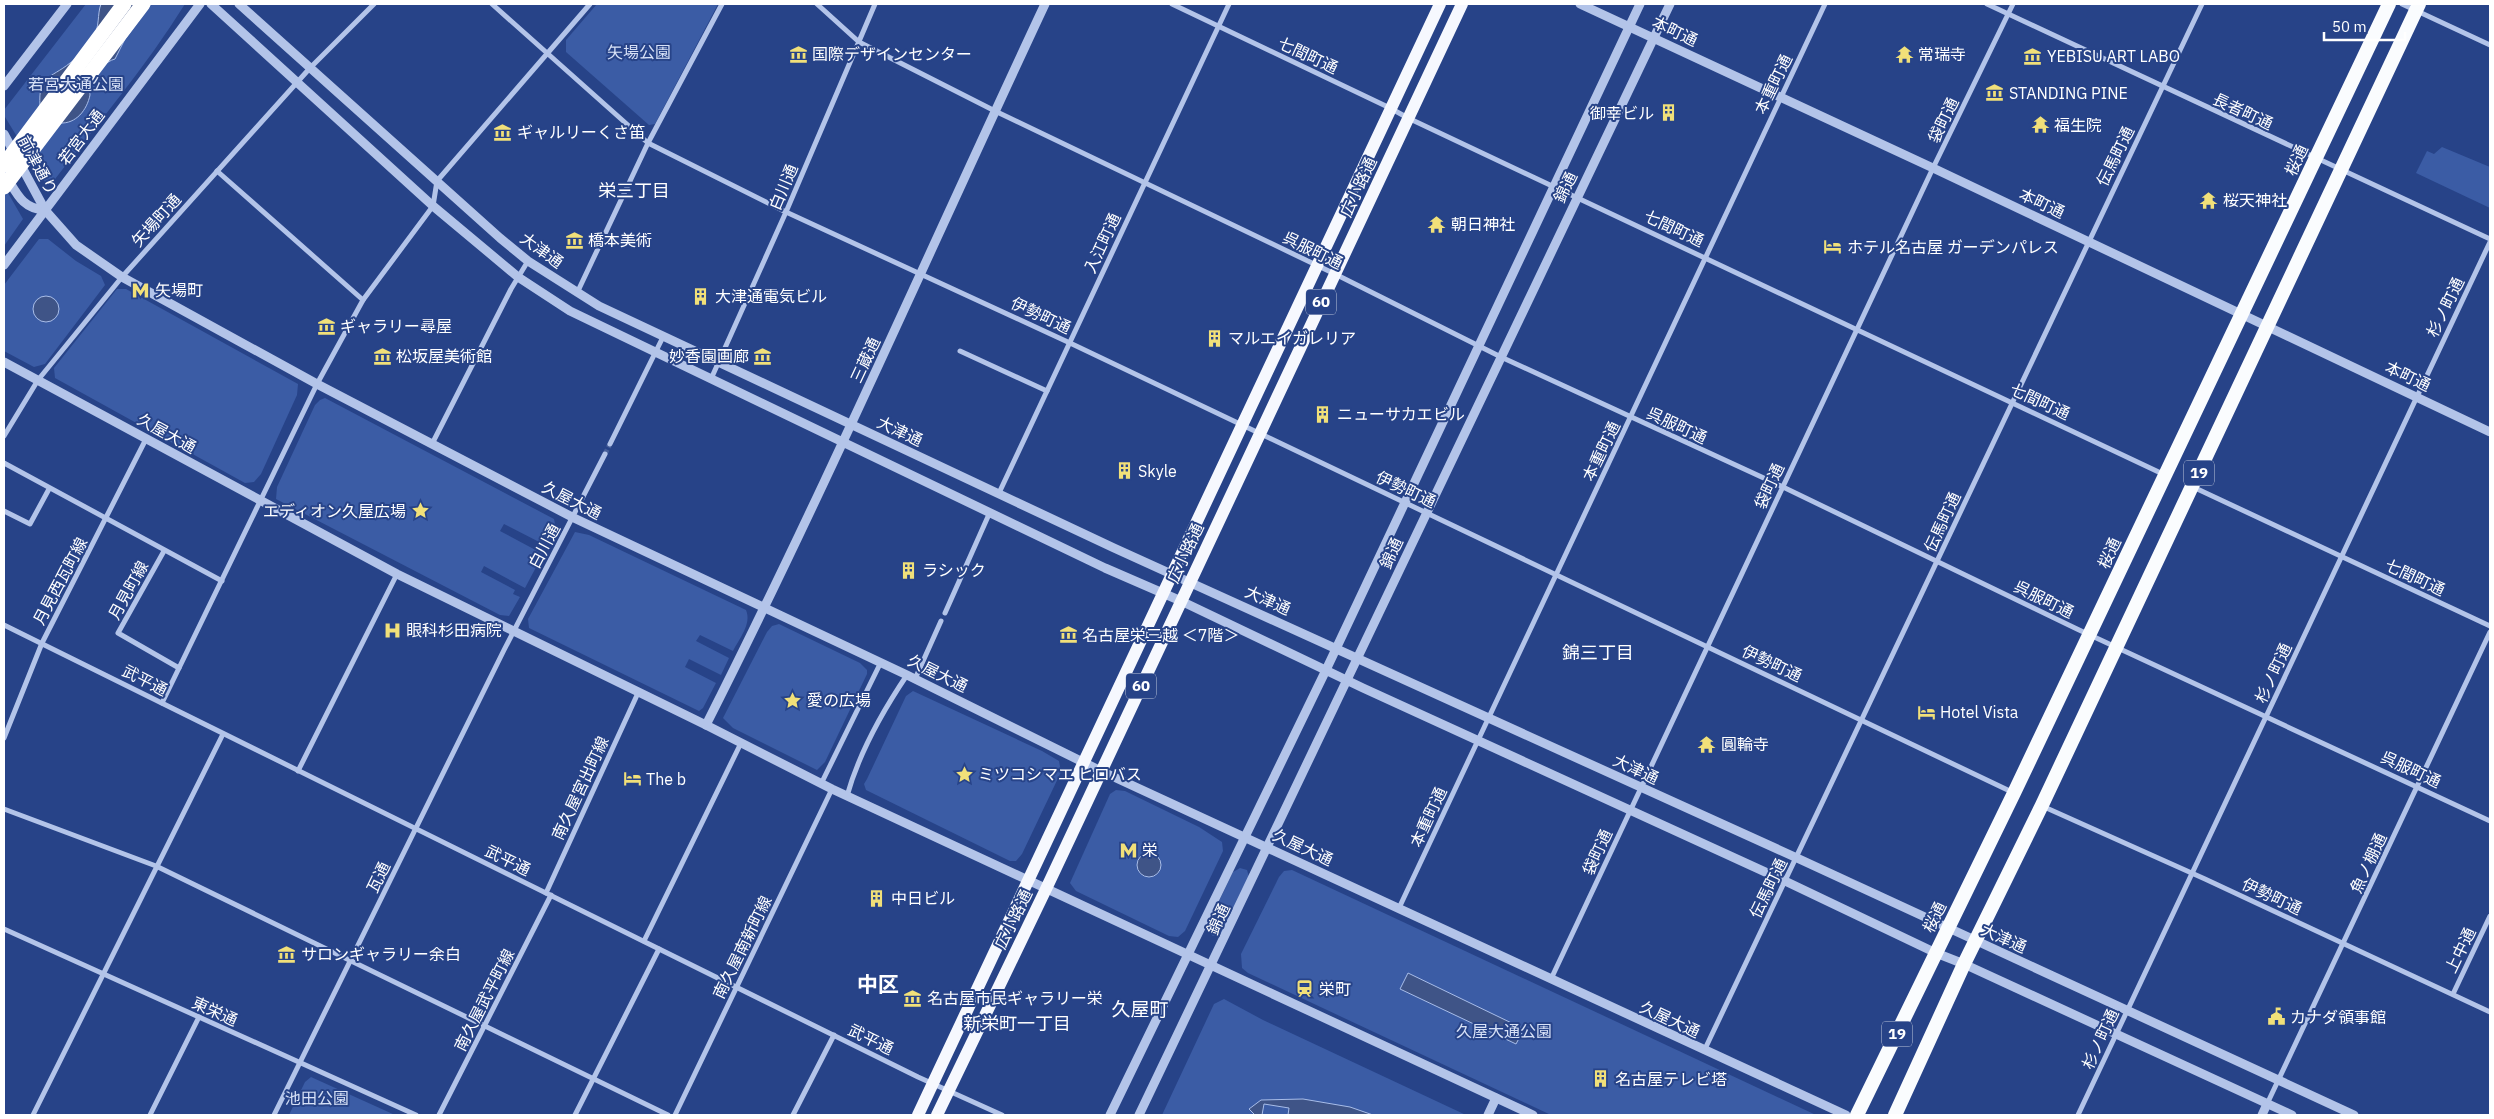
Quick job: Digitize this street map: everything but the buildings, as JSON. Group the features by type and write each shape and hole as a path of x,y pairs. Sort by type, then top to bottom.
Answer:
{"highway":[{"path":"4,165 124,4"},
{"path":"4,187 143,4"},
{"name":"桜通","path":"1857,1115 2090,635 2389,4"},
{"name":"19","path":"1895,1115 1964,964 2117,647 2418,7"}],"main road":[{"name":"広小路通","path":"918,1115 1029,881 1082,761 1243,426 1316,265 1440,4"},
{"name":"広小路通","path":"937,1115 1046,889 1462,4"}],"street":[{"path":"4,86 67,4"},
{"name":"若宮大通","path":"4,265 200,4"},
{"path":"211,4 298,81 433,206 518,277 570,311 1161,594 1181,601 1346,680 1785,881 1936,953 1964,964 2292,1115"},
{"name":"大津通","path":"239,4 528,261 599,306 1172,574 1358,657 2354,1115"},
{"path":"310,68 374,4"},
{"name":"伊勢町通","path":"492,4 648,143 786,212 921,273 1259,435 1404,501 2014,793"},
{"path":"162,703 317,384 363,300 433,206 437,181 590,4"},
{"path":"578,293 648,143 722,4"},
{"name":"呉服町通","path":"817,4 859,42 995,111 1335,274 1501,357 1783,487 2090,635 2490,821"},
{"name":"白川通","path":"711,378 786,212 875,4"},
{"name":"三蔵通","path":"706,725 766,608 1045,4"},
{"name":"七間町通","path":"1172,4 1408,118 1705,256 2166,475"},
{"name":"入江町通","path":"999,493 1229,4"},
{"name":"本町通","path":"1580,4 1933,168 2267,328 2490,432"},
{"name":"錦通","path":"1110,1115 1326,670 1404,501 1640,4"},
{"name":"錦通","path":"1139,1115 1212,968 1346,680 1670,4"},
{"name":"本重町通","path":"1399,908 1555,574 1631,418 1705,256 1826,4"},
{"name":"長者町通","path":"1987,4 2490,240"},
{"name":"袋町通","path":"1550,980 1933,168 2014,4"},
{"name":"伝馬町通","path":"1704,1051 1938,561 2011,401 2202,4"},
{"path":"2402,4 2418,7 2490,45"},
{"name":"矢場町通","path":"4,436 38,380 122,276 310,68"},
{"name":"前津通り","path":"4,134 45,210 33,210 24,205 4,173"},
{"path":"217,171 363,300"},
{"name":"久屋大通","path":"45,210 76,245 122,276 317,384 574,518 881,662 1101,771 1245,836 1550,980 1846,1115"},
{"name":"杉ノ町通","path":"2078,1115 2490,240"},
{"path":"432,444 528,261"},
{"path":"610,444 663,337"},
{"path":"960,351 1047,392"},
{"name":"久屋大通","path":"4,362 260,502 397,574 706,725 832,790 1212,968 1533,1115"},
{"name":"月見西瓦町線","path":"4,738 42,643 146,439"},
{"name":"白川通","path":"504,650 574,518 605,454"},
{"path":"4,463 106,520 222,581"},
{"name":"七間町通","path":"2192,487 2490,626"},
{"path":"4,511 30,524 49,489"},
{"path":"945,613 990,512"},
{"name":"月見町線","path":"164,551 118,633 180,668"},
{"path":"298,771 397,574"},
{"path":"847,797 853,773 886,707 911,677 942,621"},
{"name":"武平通","path":"4,625 933,1084 1002,1115"},
{"name":"魚ノ棚通","path":"2267,1104 2490,632"},
{"name":"瓦通","path":"274,1115 504,650"},
{"path":"821,784 881,662"},
{"name":"南久屋宮出町線","path":"548,894 638,693"},
{"path":"33,1115 222,734"},
{"path":"644,941 741,743"},
{"name":"南久屋南新町線","path":"675,1115 832,790"},
{"name":"伊勢町通","path":"2042,805 2193,873 2490,1012"},
{"path":"4,810 156,866 668,1115"},
{"name":"南久屋武平町線","path":"439,1115 485,1026 548,894"},
{"name":"上中通","path":"2453,994 2490,916"},
{"name":"東栄通","path":"4,930 416,1115"},
{"path":"575,1115 659,949"},
{"path":"150,1115 199,1017"},
{"path":"793,1115 834,1035"},
{"path":"1488,1115 1496,1098"},
{"path":"2262,1115 2267,1104"}],"green space":[{"name":"若宮大通公園","path":"86,4 185,4 121,95 52,183 46,184 5,117 4,110"},
{"name":"矢場公園","path":"597,4 718,4 655,124 649,125 566,52 566,40"},
{"path":"2442,147 2490,167 2490,208 2416,173 2427,151 2434,154"},
{"path":"4,186 23,219 4,246"},
{"path":"39,239 48,239 76,261 101,276 105,285 45,364 34,367 4,351 4,285"},
{"path":"117,289 126,289 298,384 297,395 261,474 254,482 245,483 55,378 54,368"},
{"name":"エディオン久屋広場","path":"325,398 554,519 556,529 547,546 504,524 500,531 543,554 525,588 484,566 481,572 515,590 513,594 520,597 509,616 500,615 276,499 277,487 315,405"},
{"path":"575,532 589,535 746,610 746,626 733,651 700,635 696,641 729,658 721,675 689,659 685,667 716,683 703,708 699,711 529,628 528,619"},
{"name":"愛の広場","path":"779,624 860,663 867,670 867,674 825,762 817,770 733,728 723,718 767,632 772,626"},
{"name":"ミツコシマエ ヒロバス","path":"913,691 1042,751 1059,761 1061,772 1022,854 1016,861 1010,861 866,790 864,784 906,696"},
{"path":"1116,790 1125,791 1199,827 1222,842 1223,851 1185,931 1178,937 1169,936 1076,891 1070,883 1110,794"},
{"path":"1240,868 1247,870 1249,877 1222,933 1213,936 1209,932 1208,924 1233,872"},
{"name":"久屋大通公園","path":"1292,870 1816,1115 1551,1115 1248,973 1242,968 1241,954 1279,877 1284,871"},
{"path":"1224,999 1263,1020 1466,1115 1162,1115 1214,1004"},
{"name":"池田公園","path":"311,1077 395,1115 289,1115 305,1082"}],"shaded area":[{"path":"101,4 151,4 125,39 115,59 100,68 92,79 89,85 89,101 80,115 66,123 60,123 40,106 41,88 47,79 80,55 88,44 97,29"},
{"path":"46,296 56,299 59,309 56,319 46,322 36,319 33,309 36,299"},
{"path":"1149,853 1154,854 1160,860 1160,870 1154,876 1149,877 1144,876 1138,870 1137,865 1138,860 1144,854"},
{"path":"1408,973 1524,1029 1516,1044 1400,989"},
{"path":"1303,1099 1350,1107 1373,1115 1288,1115 1289,1108 1264,1104 1262,1115 1255,1115 1249,1109 1261,1100"}],"tunnel":[{"path":"605,454 610,444"}],"place":[{"name":"国際デザインセンター","path":"798,54"},
{"name":"常瑞寺","path":"1904,54"},
{"name":"YEBISU ART LABO","path":"2033,56"},
{"name":"STANDING PINE","path":"1995,93"},
{"name":"御幸ビル","path":"1668,113"},
{"name":"福生院","path":"2040,125"},
{"name":"ギャルリーくさ笛","path":"503,132"},
{"name":"桜天神社","path":"2209,200"},
{"name":"朝日神社","path":"1437,224"},
{"name":"橋本美術","path":"574,240"},
{"name":"ホテル名古屋 ガーデンパレス","path":"1833,247"},
{"name":"矢場町","path":"141,290"},
{"name":"大津通電気ビル","path":"701,296"},
{"name":"ギャラリー尋屋","path":"326,326"},
{"name":"マルエイガレリア","path":"1214,338"},
{"name":"松坂屋美術館","path":"382,356"},
{"name":"妙香園画廊","path":"763,356"},
{"name":"ニューサカエビル","path":"1323,414"},
{"name":"Skyle","path":"1124,471"},
{"name":"エディオン久屋広場","path":"420,511"},
{"name":"ラシック","path":"908,570"},
{"name":"眼科杉田病院","path":"392,630"},
{"name":"名古屋栄三越 ＜7階＞","path":"1068,635"},
{"name":"愛の広場","path":"793,700"},
{"name":"Hotel Vista","path":"1926,712"},
{"name":"圓輪寺","path":"1707,744"},
{"name":"ミツコシマエ ヒロバス","path":"964,774"},
{"name":"The b","path":"632,779"},
{"name":"栄","path":"1128,850"},
{"name":"中日ビル","path":"877,898"},
{"name":"サロンギャラリー余白","path":"287,954"},
{"name":"栄町","path":"1305,989"},
{"name":"名古屋市民ギャラリー栄","path":"913,998"},
{"name":"カナダ領事館","path":"2276,1017"},
{"name":"名古屋テレビ塔","path":"1601,1079"}],"district":[{"name":"栄三丁目","path":"634,191"},
{"name":"錦三丁目","path":"1598,653"},
{"name":"中区","path":"878,985"},
{"name":"久屋町","path":"1140,1009"},
{"name":"新栄町一丁目","path":"1017,1024"}]}
